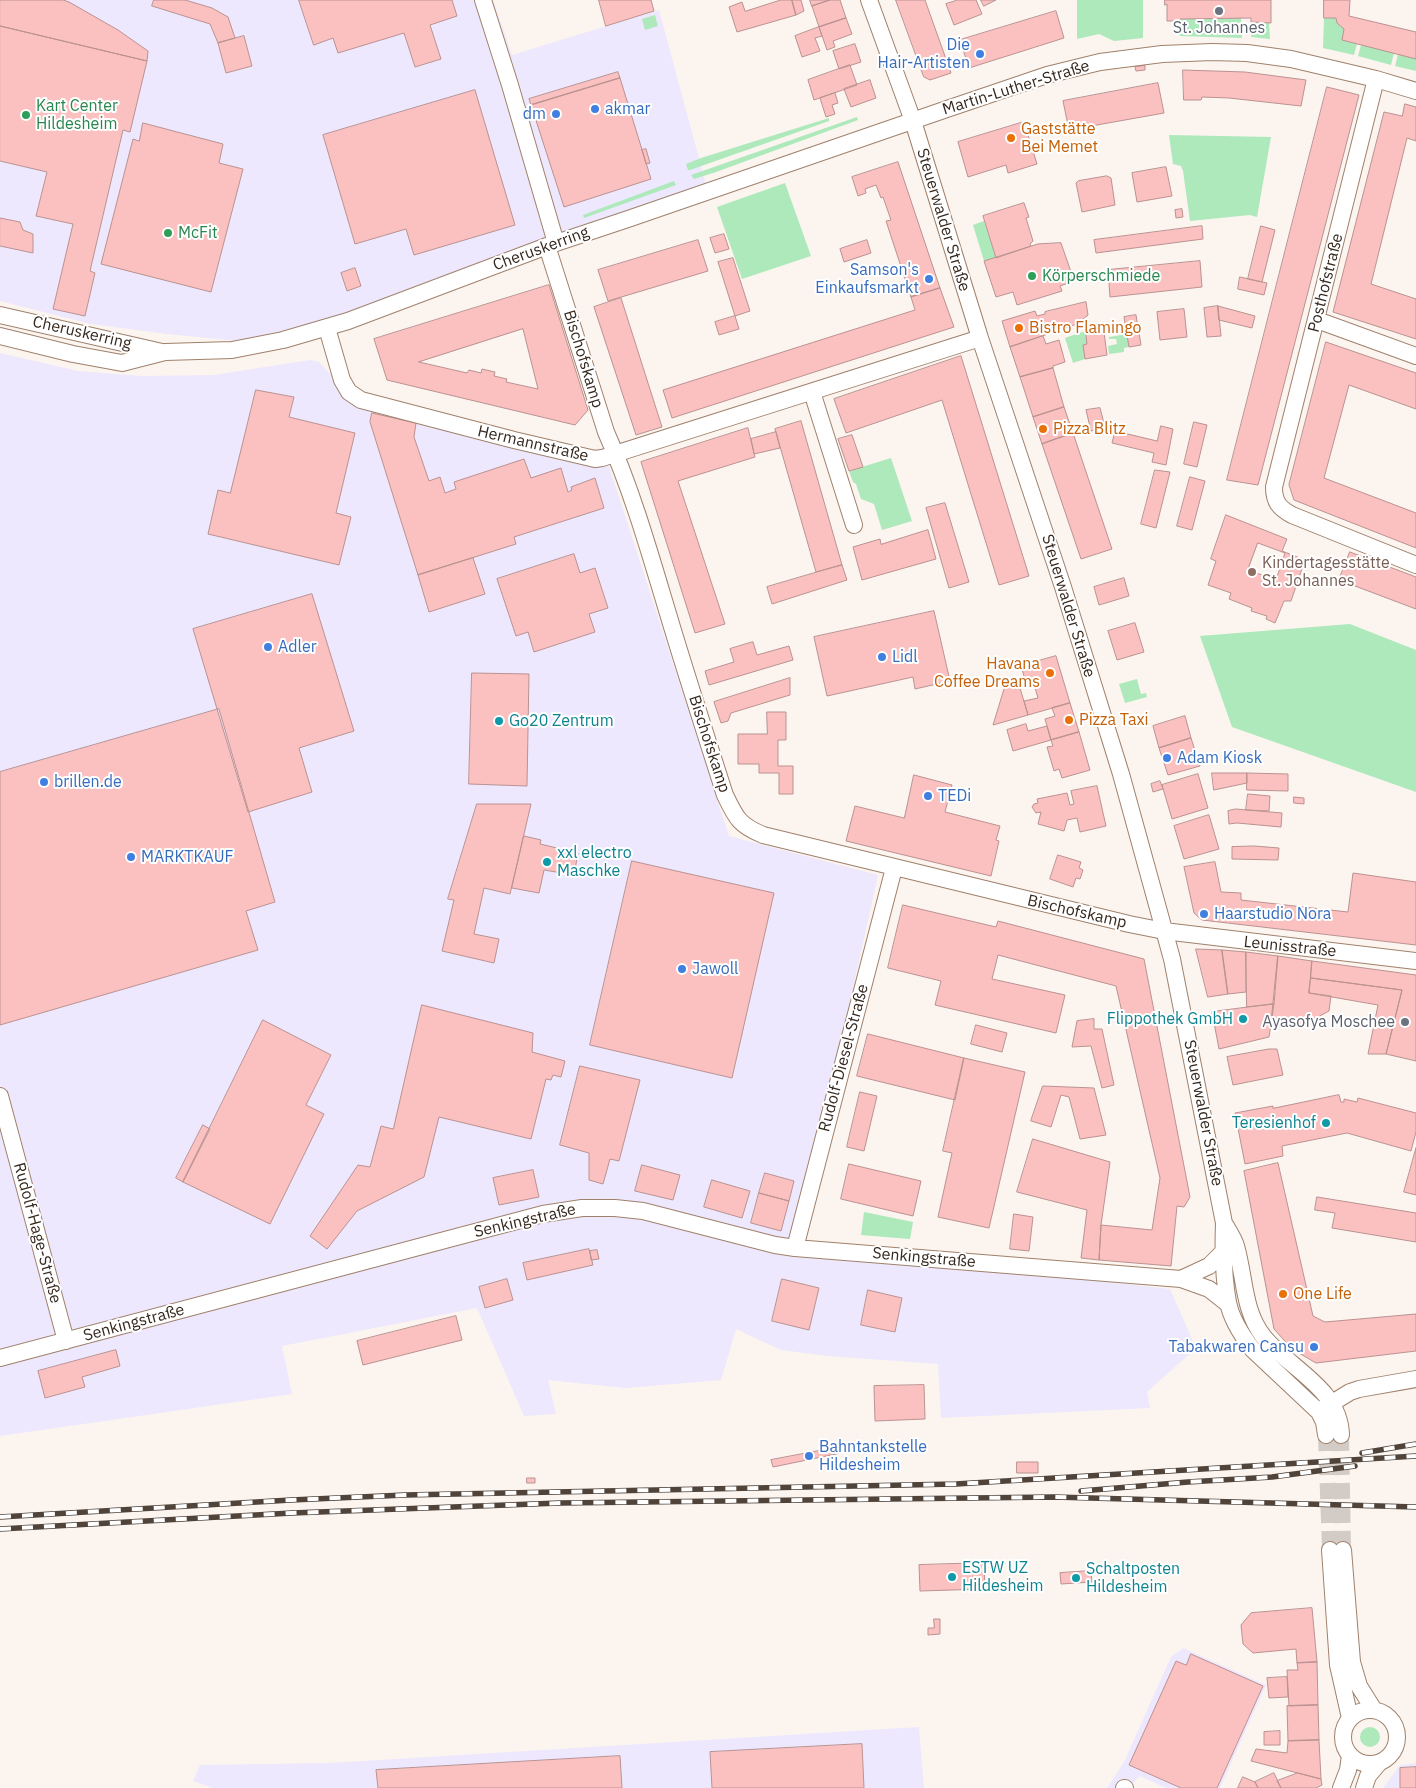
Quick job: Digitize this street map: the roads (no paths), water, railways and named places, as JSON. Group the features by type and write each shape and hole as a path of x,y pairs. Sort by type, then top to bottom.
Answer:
{"street":[{"name":"Bischofskamp","path":"483,0 510,86 552,244 606,432 616,453 639,518 725,794 735,816 746,828 763,835 894,868 1164,931"},
{"name":"Steuerwalder Straße","path":"869,0 912,121 980,338 1063,588 1121,774 1172,959 1224,1223 1223,1252 1228,1304 1244,1338 1253,1350 1326,1408"},
{"name":"Martin-Luther-Straße","path":"912,121 1064,70 1100,62 1162,54 1212,52 1256,54 1291,59 1376,79 1416,91"},
{"name":"Posthofstraße","path":"1376,79 1274,486 1276,501 1283,510 1416,565"},
{"name":"Cheruskerring","path":"0,336 73,354 122,363 165,352 232,350 283,340 327,328 552,244 628,220 912,121"},
{"name":"Cheruskerring","path":"0,314 165,352"},
{"path":"1317,320 1416,356"},
{"name":"Hermannstraße","path":"327,328 342,380 349,392 361,400 588,458 602,458 980,338"},
{"path":"812,392 854,525"},
{"name":"Rudolf-Diesel-Straße","path":"795,1248 894,868"},
{"name":"Leunisstraße","path":"1164,931 1416,961"},
{"name":"Rudolf-Hage-Straße","path":"0,1096 66,1341"},
{"name":"Senkingstraße","path":"0,1358 543,1214 582,1208 643,1211 775,1245 795,1248 1181,1278 1210,1290 1228,1304"},
{"name":"Steuerwalder Straße","path":"1224,1223 1235,1244 1249,1310 1254,1323 1265,1338 1307,1376 1326,1408"},
{"name":"Senkingstraße","path":"1181,1278 1209,1266 1223,1252"},
{"path":"1334,1435 1338,1415 1326,1408 1350,1392 1359,1389 1416,1380"},
{"path":"1350,1718 1338,1665 1336,1550 1352,1662 1359,1686 1374,1710"},
{"path":"1374,1710 1380,1711 1389,1718 1395,1725 1398,1735 1397,1745 1388,1758 1373,1764 1360,1762 1350,1755 1345,1748 1343,1738 1345,1726 1350,1718 1359,1712 1374,1710"},
{"path":"1341,1788 1348,1770 1350,1755"},
{"path":"1364,1788 1368,1776 1379,1763"}],"tunnel":[{"path":"1326,1435 1330,1550"},
{"path":"1341,1435 1343,1550"}],"railway":[{"path":"1362,1453 1416,1444"},
{"path":"0,1517 405,1495 956,1484 1416,1456"},
{"path":"1081,1491 1272,1477 1355,1466"},
{"path":"0,1529 292,1513 560,1503 1054,1497 1416,1507"}],"place":[{"name":"St. Johannes","path":"1219,11"},
{"name":"Die Hair-Artisten","path":"980,54"},
{"name":"akmar","path":"595,109"},
{"name":"dm","path":"556,114"},
{"name":"Kart Center Hildesheim","path":"26,115"},
{"name":"Gaststätte Bei Memet","path":"1011,138"},
{"name":"McFit","path":"168,233"},
{"name":"Körperschmiede","path":"1032,276"},
{"name":"Samson's Einkaufsmarkt","path":"929,279"},
{"name":"Bistro Flamingo","path":"1019,328"},
{"name":"Pizza Blitz","path":"1043,429"},
{"name":"Kindertagesstätte St. Johannes","path":"1252,572"},
{"name":"Adler","path":"268,647"},
{"name":"Lidl","path":"882,657"},
{"name":"Havana Coffee Dreams","path":"1050,673"},
{"name":"Pizza Taxi","path":"1069,720"},
{"name":"Go20 Zentrum","path":"499,721"},
{"name":"Adam Kiosk","path":"1167,758"},
{"name":"brillen.de","path":"44,782"},
{"name":"TEDi","path":"928,796"},
{"name":"MARKTKAUF","path":"131,857"},
{"name":"xxl electro Maschke","path":"547,862"},
{"name":"Haarstudio Nora","path":"1204,914"},
{"name":"Jawoll","path":"682,969"},
{"name":"Flippothek GmbH","path":"1243,1019"},
{"name":"Ayasofya Moschee","path":"1405,1022"},
{"name":"Teresienhof","path":"1326,1123"},
{"name":"One Life","path":"1283,1294"},
{"name":"Tabakwaren Cansu","path":"1314,1347"},
{"name":"Bahntankstelle Hildesheim","path":"809,1456"},
{"name":"ESTW UZ Hildesheim","path":"952,1577"},
{"name":"Schaltposten Hildesheim","path":"1076,1578"}]}
